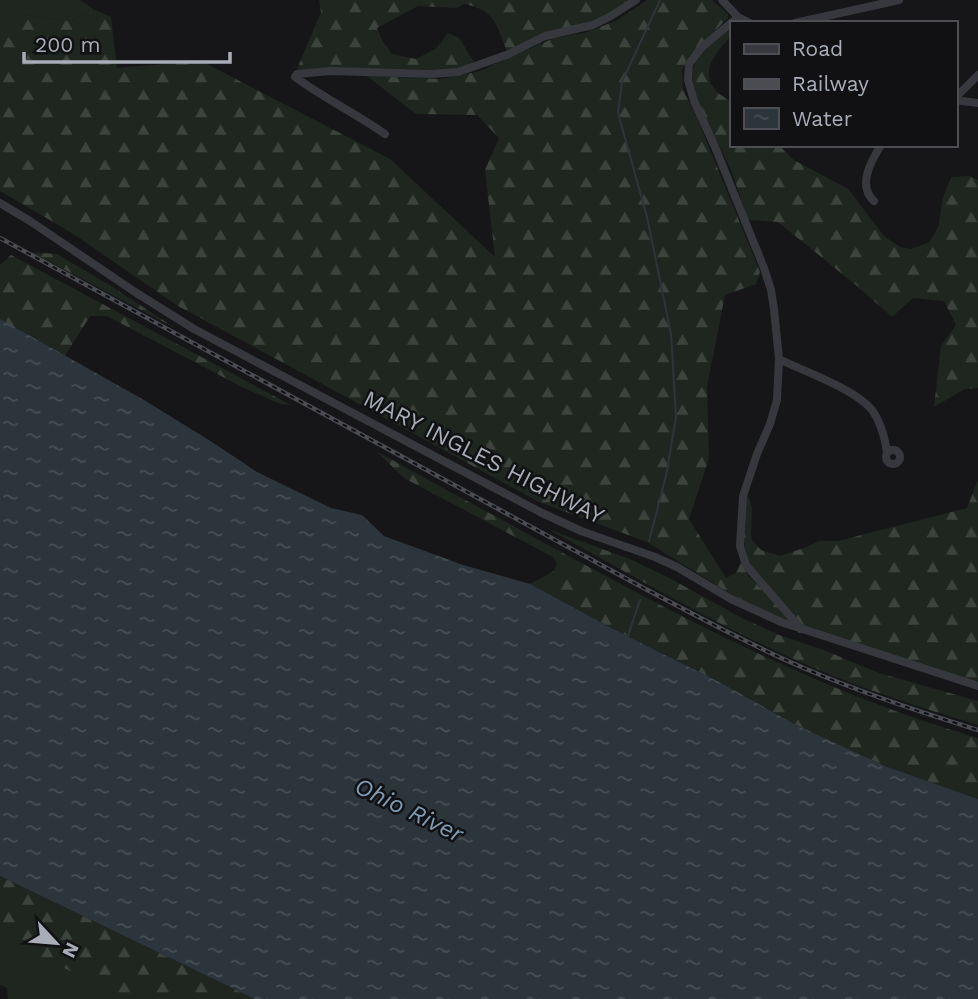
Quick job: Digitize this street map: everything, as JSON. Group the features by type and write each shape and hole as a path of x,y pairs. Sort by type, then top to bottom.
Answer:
{"street":[{"path":"385,134 320,95 296,77 297,74 331,71 432,74 458,72 509,54 545,36 593,25 636,0"},
{"path":"722,0 738,17 746,21"},
{"path":"804,21 899,0"},
{"path":"733,21 738,17"},
{"path":"730,24 701,48 689,64 688,80 694,101 769,283 774,309 779,359 775,408 743,496 740,546 746,565 800,629"},
{"path":"957,97 978,75"},
{"path":"957,99 978,103"},
{"path":"874,201 865,188 871,164 880,147"},
{"name":"MARY INGLES HIGHWAY","path":"0,203 194,329 540,512 573,527 655,556 760,614 978,686"},
{"path":"779,359 847,391 864,402 876,418 887,452"}],"green space":[{"path":"0,0 80,0 95,10 70,21 25,15 0,15"},
{"path":"319,0 630,0 597,22 507,51 493,20 482,10 464,4 456,8 418,6 377,28 392,54 416,59 437,48 448,33 459,38 475,64 435,70 297,69 321,12"},
{"path":"647,0 712,0 728,14 728,18 690,55 682,70 683,90 760,272 756,284 725,295 707,386 709,458 689,519 726,578 736,573 741,563 749,576 796,625 726,591 647,542 539,502 178,306 72,233 0,191 0,15 25,15 70,21 95,10 111,17 117,68 201,61 390,159 495,257 485,170 499,138 477,115 416,114 367,76 442,79 480,71 554,38 584,33 616,21"},
{"path":"730,28 730,37 713,59 709,73 714,89 730,101 730,147 781,147 794,160 848,189 884,236 900,247 911,249 930,242 939,225 942,201 951,177 970,176 978,180 978,388 965,389 934,407 941,346 956,325 944,301 913,298 892,317 778,222 748,220 730,168 704,117 694,90 694,66 700,54"},
{"path":"26,252 57,254 175,328 52,263"},
{"path":"11,255 291,405 280,404 240,386 107,316 90,316 65,356 0,319 0,265"},
{"path":"376,451 695,623 786,667 880,706 978,738 978,799 885,766 796,725 530,584 554,571 557,563 553,557 404,478"},
{"path":"978,480 978,683 805,628 751,566 748,559 744,521 748,495 752,507 751,539 761,550 780,556 819,541 838,541 967,508"},
{"path":"548,529 632,560 779,635 879,673 978,701 978,725 873,691 778,652 678,601"},
{"path":"0,876 255,999 126,999 0,936"},
{"path":"0,936 126,999 8,999 7,988 0,985"}],"water":[{"name":"Ohio River","path":"0,319 144,400 257,472 331,508 362,515 384,536 463,565 530,584 796,725 885,766 978,799 978,999 255,999 0,876"}],"waterway":[{"path":"649,541 666,476 676,417 671,334 647,217 618,113 622,82 660,0"},
{"path":"628,636 640,600"}],"railway":[{"path":"0,238 742,639 848,686 978,730"}]}
